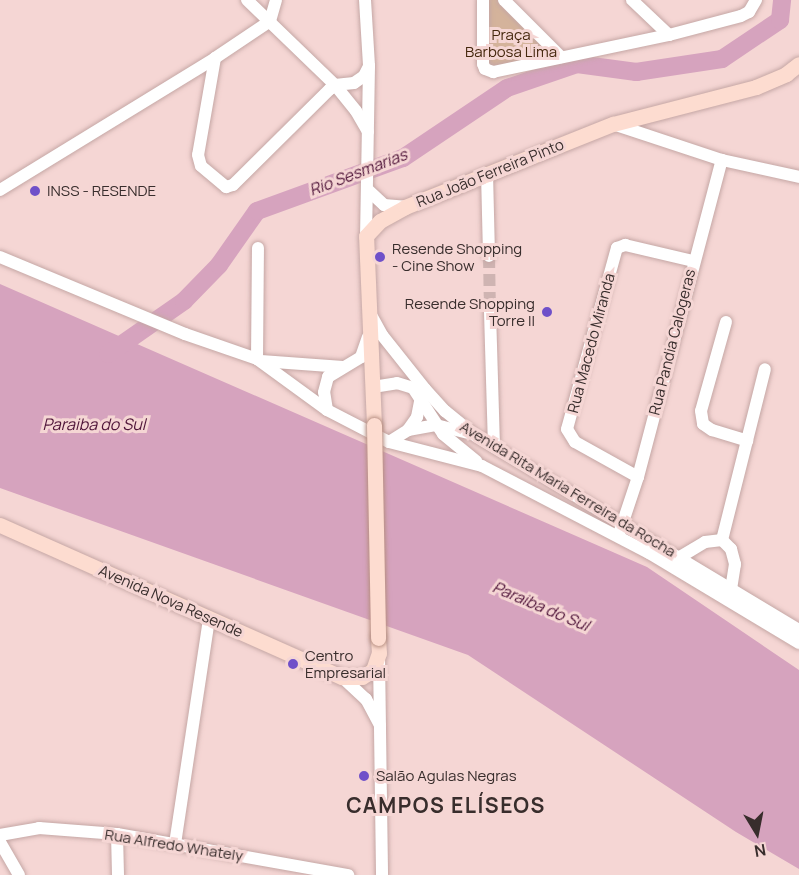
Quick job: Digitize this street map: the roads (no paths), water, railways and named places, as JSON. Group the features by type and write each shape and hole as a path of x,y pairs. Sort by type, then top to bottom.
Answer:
{"main road":[{"name":"Rua João Ferreira Pinto","path":"366,236 380,221 405,207 487,173 613,124 756,87 786,74 799,64"},
{"path":"342,677 369,675 374,670 379,645 373,387 366,236"},
{"name":"Avenida Nova Resende","path":"0,525 342,677"}],"street":[{"path":"247,0 335,85 356,111 368,137"},
{"path":"0,190 215,58 270,21 276,0"},
{"path":"365,0 369,66 366,236"},
{"path":"483,0 483,64 485,69 493,72 669,35 741,16 749,12 756,0"},
{"path":"504,0 561,57"},
{"path":"632,0 669,35"},
{"path":"215,58 198,155 201,166 226,187 233,185 335,85 354,83 363,76 369,66"},
{"path":"613,124 722,159 799,177"},
{"name":"Rua Pandia Calogeras","path":"617,536 624,525 638,477 693,261 722,159"},
{"path":"487,173 489,256"},
{"path":"368,186 384,205 405,207"},
{"name":"Rua Macedo Miranda","path":"638,477 575,442 567,429 617,248 625,245 693,261"},
{"path":"258,248 258,360"},
{"path":"0,257 185,334 258,360 347,367"},
{"path":"490,312 494,447"},
{"name":"Avenida Rita Maria Ferreira da Rocha","path":"369,313 382,335 425,390 445,411 476,436 799,630"},
{"path":"726,322 701,411 703,424 712,430 747,441"},
{"path":"327,410 324,392 328,377 361,357 370,330"},
{"name":"Avenida Rita Maria Ferreira da Rocha","path":"258,360 327,410 389,441 482,466 617,536 799,643"},
{"path":"722,540 765,369"},
{"path":"373,387 405,384 421,396 436,426 454,446 482,466"},
{"path":"389,441 408,429 417,417 421,396"},
{"path":"408,429 436,426 457,428 476,436"},
{"path":"680,557 705,542 722,540"},
{"path":"722,540 731,549 735,564 731,588"},
{"path":"175,844 209,618"},
{"path":"379,645 382,875"},
{"path":"342,677 366,699 381,726"},
{"name":"Rua Alfredo Whately","path":"0,835 39,828 117,834 348,875"},
{"path":"117,834 118,875"},
{"path":"0,842 19,875"}],"water":[{"name":"Paraiba do Sul","path":"0,284 647,567 799,670 799,869 736,832 468,655 0,488"}],"waterway":[{"name":"Rio Sesmarias","path":"108,354 184,301 219,265 257,211 403,158 507,88 577,64 636,72 722,59 780,20 782,0"}],"tunnel":[{"path":"489,256 490,312"}],"place":[{"name":"INSS - RESENDE","path":"35,191"},
{"name":"Resende Shopping - Cine Show","path":"380,257"},
{"name":"Resende Shopping Torre II","path":"547,312"},
{"name":"Centro Empresarial","path":"293,664"},
{"name":"Salão Agulas Negras","path":"364,776"}],"district":[{"name":"CAMPOS ELÍSEOS","path":"446,805"}],"park label":[{"name":"Praça Barbosa Lima","path":"511,42"}]}
